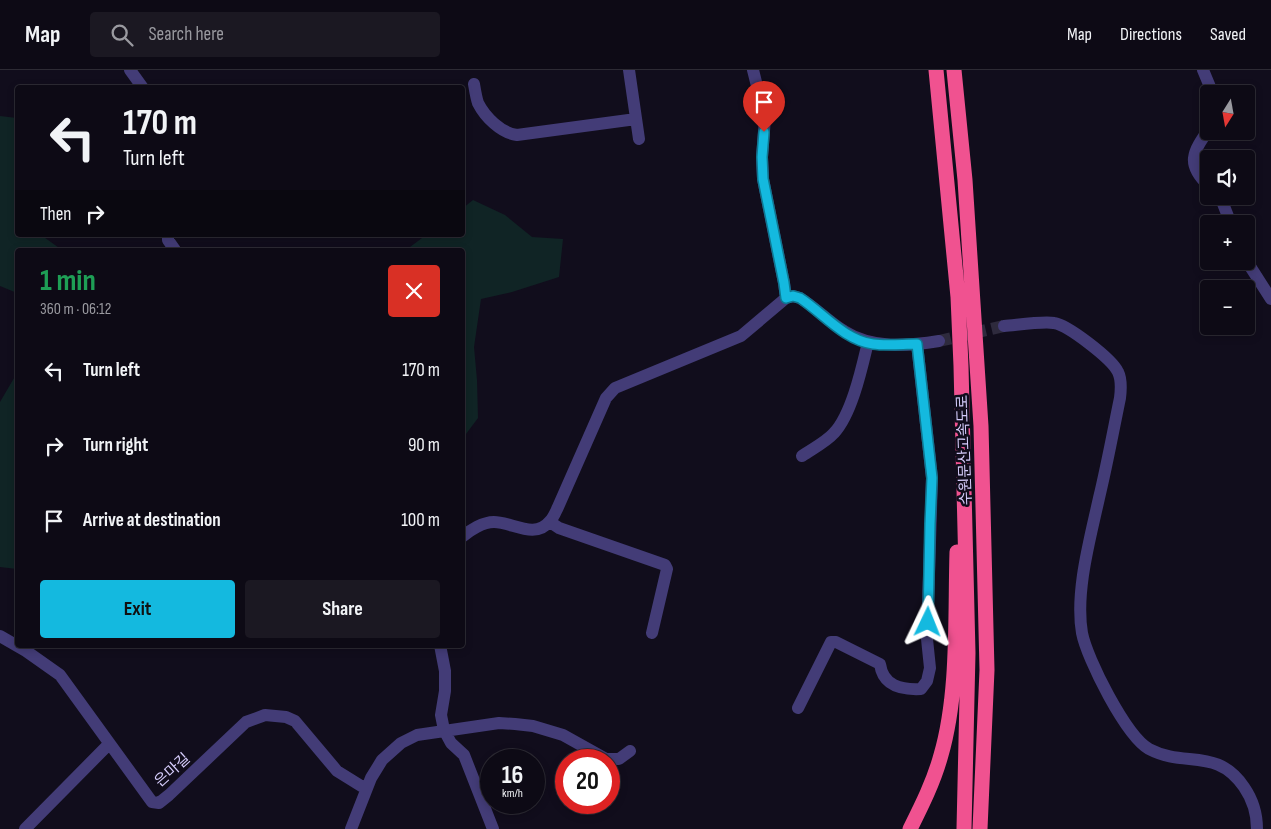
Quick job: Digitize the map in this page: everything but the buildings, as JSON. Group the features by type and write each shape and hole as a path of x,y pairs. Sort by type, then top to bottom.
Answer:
{"highway":[{"name":"수원문산고속도로","path":"936,70 958,297 961,366 968,652 964,829"},
{"name":"수원문산고속도로","path":"954,70 965,180 981,426 987,670 986,732 980,829"},
{"path":"910,829 923,803 941,754 951,694 954,649 961,366"},
{"path":"986,732 986,829"}],"street":[{"path":"130,70 141,85"},
{"path":"629,70 639,139"},
{"path":"753,70 765,118 762,157 763,179 786,298"},
{"path":"1203,70 1209,85"},
{"path":"474,84 478,102 483,111 496,126 510,134 517,135 636,119"},
{"path":"1200,178 1194,168 1194,156 1202,140"},
{"path":"168,237 174,248"},
{"path":"1252,270 1271,299"},
{"path":"465,534 469,531 493,522 531,530 541,528 550,522 606,398 615,388 741,336 786,298 793,296 800,298 845,332 868,342 917,344 939,341"},
{"path":"1004,326 1054,323 1063,326 1103,355 1113,364 1118,373 1120,398 1083,577 1081,622 1086,651 1108,694 1133,734 1143,745 1166,755 1215,762 1225,766 1233,772 1249,794 1254,805 1257,829"},
{"path":"802,456 834,433 846,414 858,380 868,342"},
{"path":"798,708 830,642 836,642 880,664 881,674 890,684 913,689 920,688 926,681 930,668 928,639 932,478 917,344"},
{"path":"550,522 558,528 665,565 667,569 652,632"},
{"name":"은마길","path":"0,636 15,645"},
{"name":"은마길","path":"21,648 60,675 108,744 152,802 159,803 246,722 265,716 286,717 295,721 337,771 366,789"},
{"path":"441,648 445,671 445,691 441,715 444,730 452,743 464,755 493,829"},
{"path":"351,829 366,789 382,760 400,743 418,735 498,723 515,724 533,726 563,734 606,759 619,759 630,751"},
{"path":"25,829 108,744"}],"green space":[{"path":"0,116 15,118 15,237 44,237 59,248 15,248 15,292 0,286"},
{"path":"473,200 505,215 532,237 563,239 559,277 512,292 481,299 474,347 478,418 465,435 465,248 409,248 423,237 465,237 465,206"},
{"path":"15,376 15,569 0,567 0,402"}],"tunnel":[{"path":"939,341 1004,326"}],"route":[{"path":"764,132 763,179 786,298 793,296 800,298 845,332 861,340 873,344 917,344 932,478 928,622"}]}
